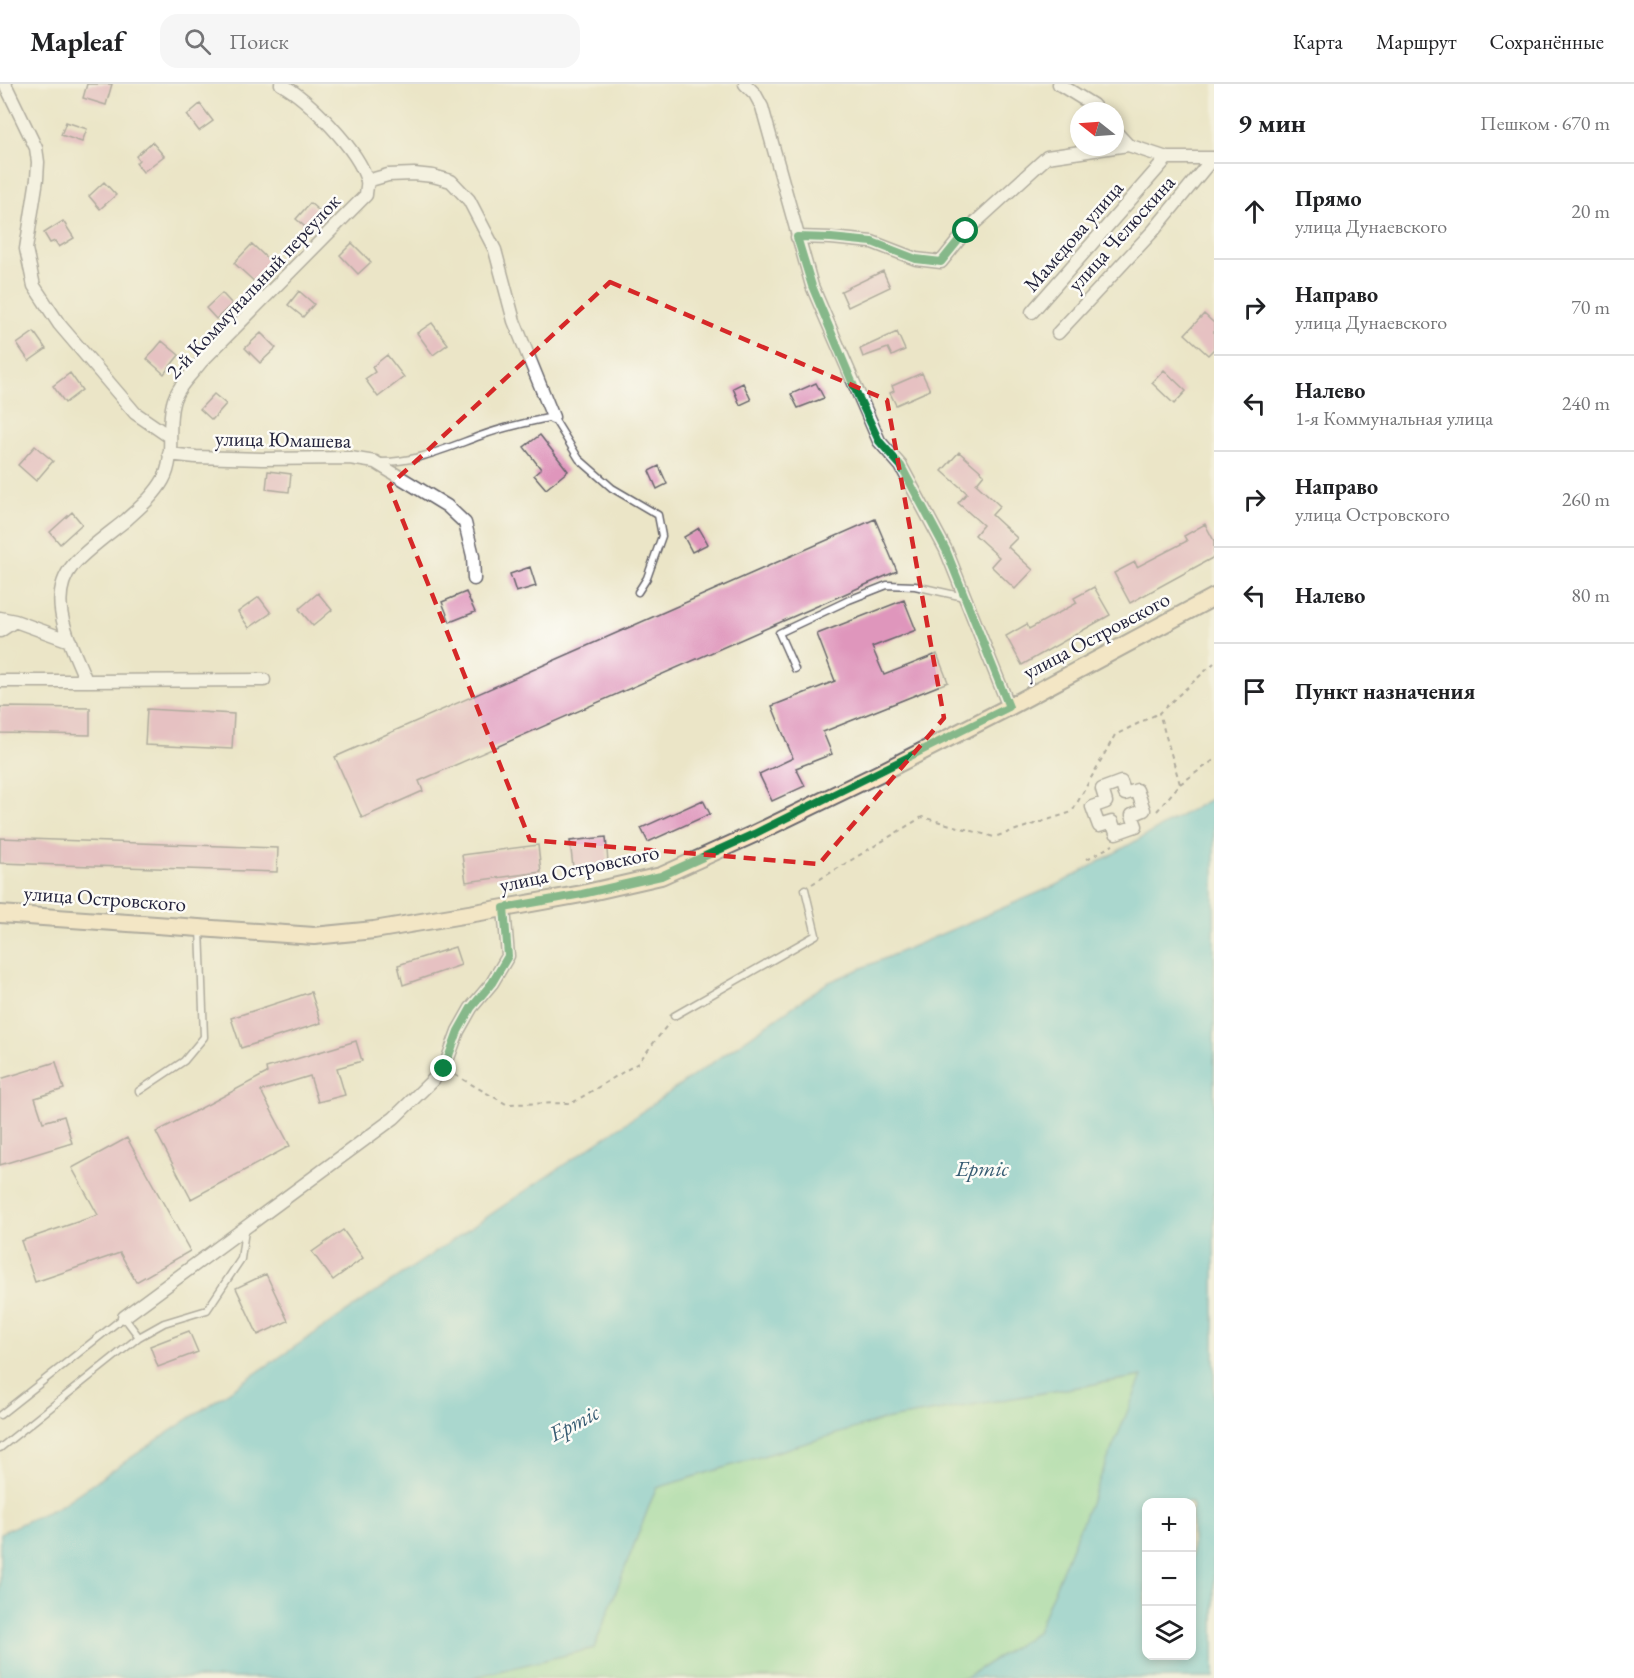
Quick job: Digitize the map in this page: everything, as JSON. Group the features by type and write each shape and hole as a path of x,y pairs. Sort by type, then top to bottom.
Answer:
{"main road":[{"name":"улица Островского","path":"0,914 314,936 374,930 504,908 582,894 661,876 754,834 1009,707 1214,597"}],"street":[{"path":"5,84 36,148 37,179 26,249 34,286 59,324 135,413 170,445"},
{"path":"281,84 320,115 351,150 367,181 388,176 414,174 433,176 451,181 469,200 495,250 514,321 553,417"},
{"path":"745,84 755,94 762,107 812,286 879,441 901,466 941,540 1009,707"},
{"path":"1059,84 1088,102"},
{"path":"1124,140 1128,145"},
{"path":"797,237 872,242 916,259 941,262 966,231 1047,157 1128,145 1167,158 1213,158"},
{"name":"Мамедова улица","path":"1032,312 1167,158"},
{"name":"улица Челюскина","path":"1058,333 1154,230 1213,158"},
{"name":"2-й Коммунальный переулок","path":"86,681 61,614 60,597 64,581 74,564 154,494 164,478 171,461 172,403 180,388 201,362 366,195 367,181"},
{"name":"улица Юмашева","path":"170,445 196,457 350,458 375,462 447,506 465,523 473,556 474,579"},
{"path":"0,618 15,621 70,641"},
{"path":"0,631 15,621"},
{"path":"0,681 264,680"},
{"path":"1121,782 1125,794 1137,790 1144,810 1132,815 1136,826 1116,833 1112,822 1099,826 1092,807 1106,802 1102,789 1121,782"},
{"path":"124,1317 394,1118 444,1069 458,1031 471,1008 492,983 508,956 504,908"}],"lane":[{"path":"375,462 395,462 419,458 448,450 481,435 553,417 579,459 612,488 658,515 662,536 647,578 638,592"},
{"path":"795,669 779,633 849,600 887,585 915,586 964,597"},
{"path":"674,1016 816,935 805,888"},
{"path":"139,1091 184,1061 204,1036 200,927"},
{"path":"0,1448 139,1337 164,1323 207,1310 241,1259 246,1226"},
{"path":"0,1415 124,1317 139,1337"}],"path":[{"path":"805,888 922,817 994,837 1072,812 1115,735 1159,713 1213,665"},
{"path":"1159,713 1180,784"},
{"path":"1154,814 1180,784 1214,760"},
{"path":"1087,860 1113,844"},
{"path":"444,1069 507,1104 572,1102 638,1063 674,1016"}],"highlighted area":[{"path":"610,282 887,400 944,718 819,864 530,840 389,486"}],"green space":[{"path":"1143,1376 1037,1632 965,1678 470,1678 594,1648 656,1488 883,1420"}],"water":[{"name":"Ертіс","path":"1214,797 1214,1678 965,1678 1037,1632 1142,1376 883,1420 656,1488 594,1648 470,1678 0,1678 0,1533 58,1507 614,1131 827,983 1061,883"}],"building":[{"path":"87,84 112,84 106,105 83,98"},
{"path":"200,104 213,121 199,131 187,115"},
{"path":"66,122 87,129 82,142 61,135"},
{"path":"152,142 164,156 143,172 136,163 139,160 136,156"},
{"path":"104,182 116,195 100,209 89,196"},
{"path":"310,203 324,215 310,231 296,219"},
{"path":"63,221 74,238 59,247 55,241 50,243 44,233"},
{"path":"352,243 371,262 358,274 340,255"},
{"path":"252,244 275,266 258,285 234,263"},
{"path":"883,271 890,287 848,307 841,291"},
{"path":"299,291 314,304 303,317 288,305"},
{"path":"222,293 232,304 216,319 206,308"},
{"path":"1204,314 1214,323 1214,349 1208,355 1185,334"},
{"path":"432,323 448,344 433,355 417,333"},
{"path":"34,332 46,349 29,361 17,344"},
{"path":"897,332 905,350 892,356 888,348 863,357 860,349"},
{"path":"261,333 276,348 260,363 245,348"},
{"path":"162,341 179,355 164,374 147,359"},
{"path":"387,355 404,377 378,397 365,379 375,372 372,367"},
{"path":"1164,370 1186,391 1174,404 1152,383"},
{"path":"70,373 82,390 65,403 53,386"},
{"path":"922,373 930,390 896,405 890,393 894,391 892,386"},
{"path":"743,383 751,400 740,405 733,388"},
{"path":"816,383 824,398 798,408 791,394"},
{"path":"214,394 226,404 212,420 200,409"},
{"path":"540,435 568,471 546,489 534,475 541,469 524,447"},
{"path":"35,446 53,461 36,481 18,465"},
{"path":"959,452 984,474 976,484 1000,506 992,515 1017,538 1008,547 1033,570 1015,589 991,566 999,557 975,535 983,525 958,503 967,493 942,471"},
{"path":"659,466 667,484 657,489 649,471"},
{"path":"268,471 291,474 289,492 266,489"},
{"path":"72,512 82,524 60,544 50,532"},
{"path":"875,519 897,571 419,781 423,791 362,818 335,757"},
{"path":"1205,524 1214,541 1214,557 1130,603 1114,573 1135,562 1137,567 1187,541 1184,536"},
{"path":"699,528 708,544 692,552 684,537"},
{"path":"530,567 536,586 516,592 510,574"},
{"path":"1094,587 1110,615 1022,665 1006,636 1027,624 1029,629 1077,603 1074,598"},
{"path":"466,592 475,612 450,622 442,602"},
{"path":"318,593 332,610 313,626 299,609"},
{"path":"259,597 271,613 249,628 238,612"},
{"path":"904,600 916,630 872,647 884,675 937,654 948,682 823,732 832,754 796,768 805,786 772,801 759,774 793,758 772,706 835,681 817,634"},
{"path":"0,707 90,708 90,735 0,733"},
{"path":"147,709 234,714 232,749 145,745"},
{"path":"703,800 710,814 648,842 641,828"},
{"path":"606,837 608,863 573,867 570,841"},
{"path":"0,838 278,848 277,872 0,863"},
{"path":"538,845 541,872 466,882 462,855"},
{"path":"455,947 461,965 403,985 398,965"},
{"path":"311,992 321,1023 241,1048 231,1018"},
{"path":"356,1041 362,1061 337,1068 345,1095 318,1102 310,1076 261,1091 290,1146 191,1199 156,1132 267,1073 266,1068"},
{"path":"56,1062 64,1089 35,1098 43,1122 64,1116 72,1143 0,1165 0,1079"},
{"path":"127,1138 190,1251 136,1282 120,1253 35,1282 21,1241 98,1215 72,1168"},
{"path":"343,1230 363,1258 333,1280 312,1252"},
{"path":"266,1274 288,1321 258,1335 236,1288"},
{"path":"189,1331 198,1352 158,1367 150,1346"}],"route":[{"path":"444,1069 458,1031 471,1008 492,983 508,956 504,908 582,894 661,876 754,834 1009,707 946,550 901,466 879,441 858,396 812,286 797,237 872,242 916,259 941,262 966,231"}]}
